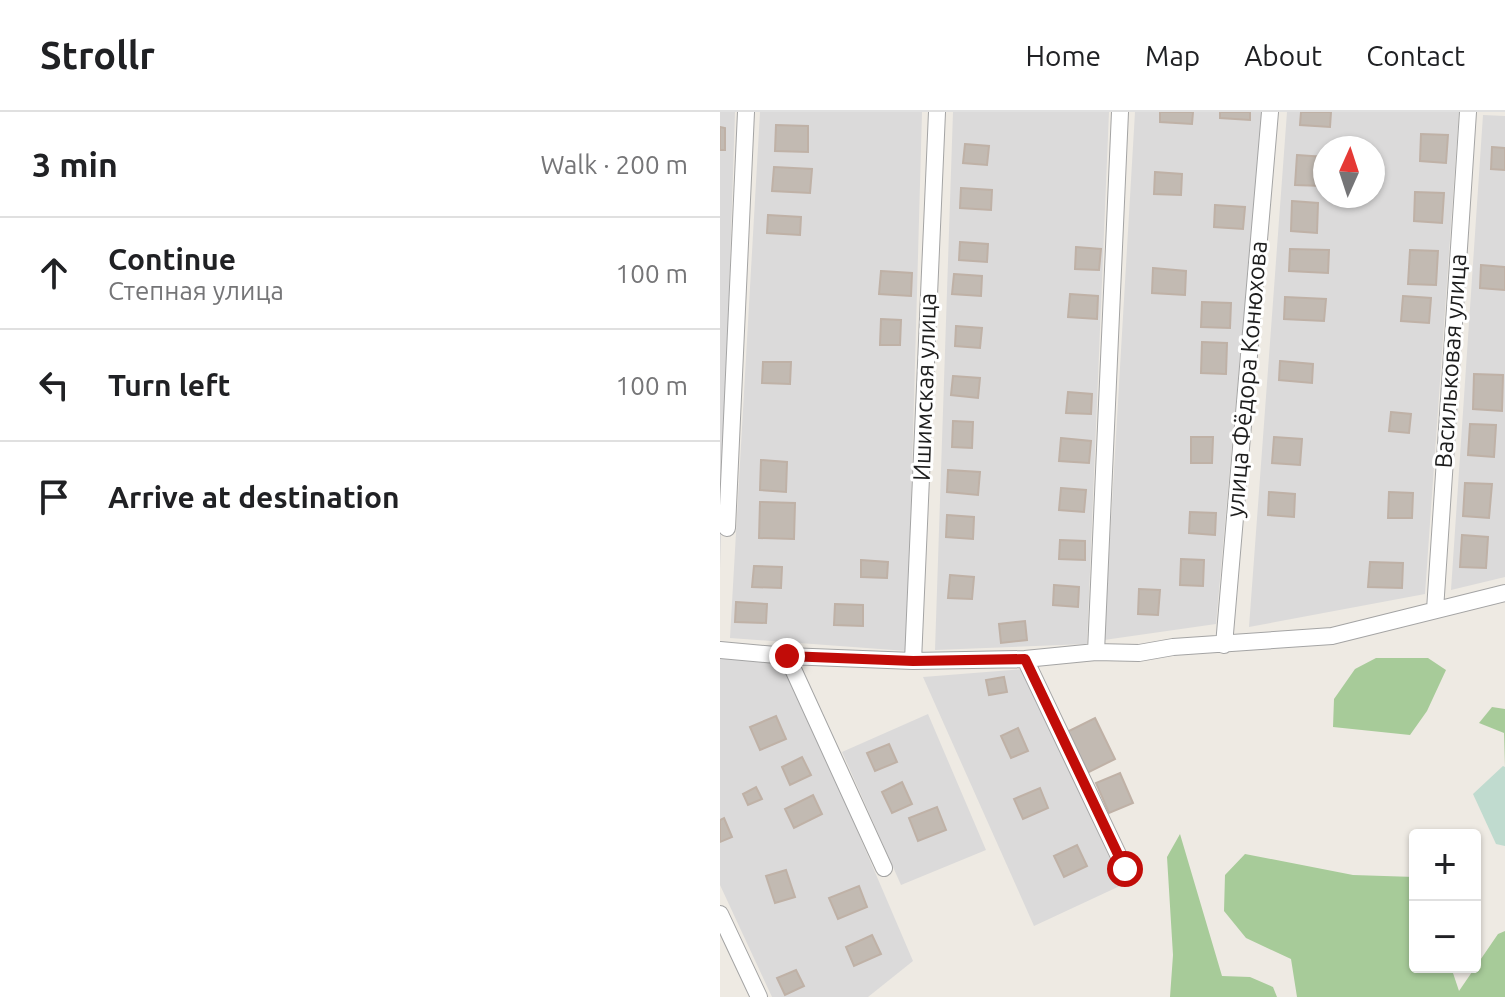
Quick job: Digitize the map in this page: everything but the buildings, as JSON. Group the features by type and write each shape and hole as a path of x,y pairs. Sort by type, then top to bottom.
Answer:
{"street":[{"path":"727,528 746,112"},
{"name":"Ишимская улица","path":"913,661 937,112"},
{"path":"1096,652 1120,112"},
{"name":"улица Фёдора Конюхова","path":"1224,645 1270,112"},
{"name":"Васильковая улица","path":"1435,610 1468,112"},
{"path":"720,650 913,661 1025,659 1096,652 1139,653 1173,647 1332,636 1505,593"},
{"path":"787,656 884,868"},
{"path":"1025,659 1125,869"},
{"path":"720,914 759,997"}],"shaded area":[{"path":"720,112 735,112 720,569"},
{"path":"760,112 922,112 907,651 730,638"},
{"path":"953,112 1109,112 1087,644 935,650"},
{"path":"1135,112 1262,112 1216,624 1104,640"},
{"path":"1287,112 1459,112 1425,594 1249,627"},
{"path":"1483,115 1505,116 1505,577 1451,590"},
{"path":"720,658 786,664 913,961 868,997 772,997 720,885"},
{"path":"1024,669 1122,885 1034,926 923,677"},
{"path":"928,714 986,850 901,885 842,752"}],"green space":[{"path":"1376,658 1428,658 1446,670 1427,711 1410,735 1333,727 1334,699 1355,669"},
{"path":"1492,707 1505,709 1505,767 1504,733 1479,723"},
{"path":"1503,766 1505,846 1496,844 1473,794"},
{"path":"1180,834 1222,976 1250,977 1273,987 1277,997 1170,997 1173,955 1167,857"},
{"path":"1245,854 1353,875 1409,877 1409,973 1453,973 1459,991 1471,973 1481,973 1481,959 1498,934 1505,931 1505,997 1297,997 1291,959 1246,938 1224,911 1225,875"}],"route":[{"path":"787,656 913,661 1025,659 1125,869"}]}
